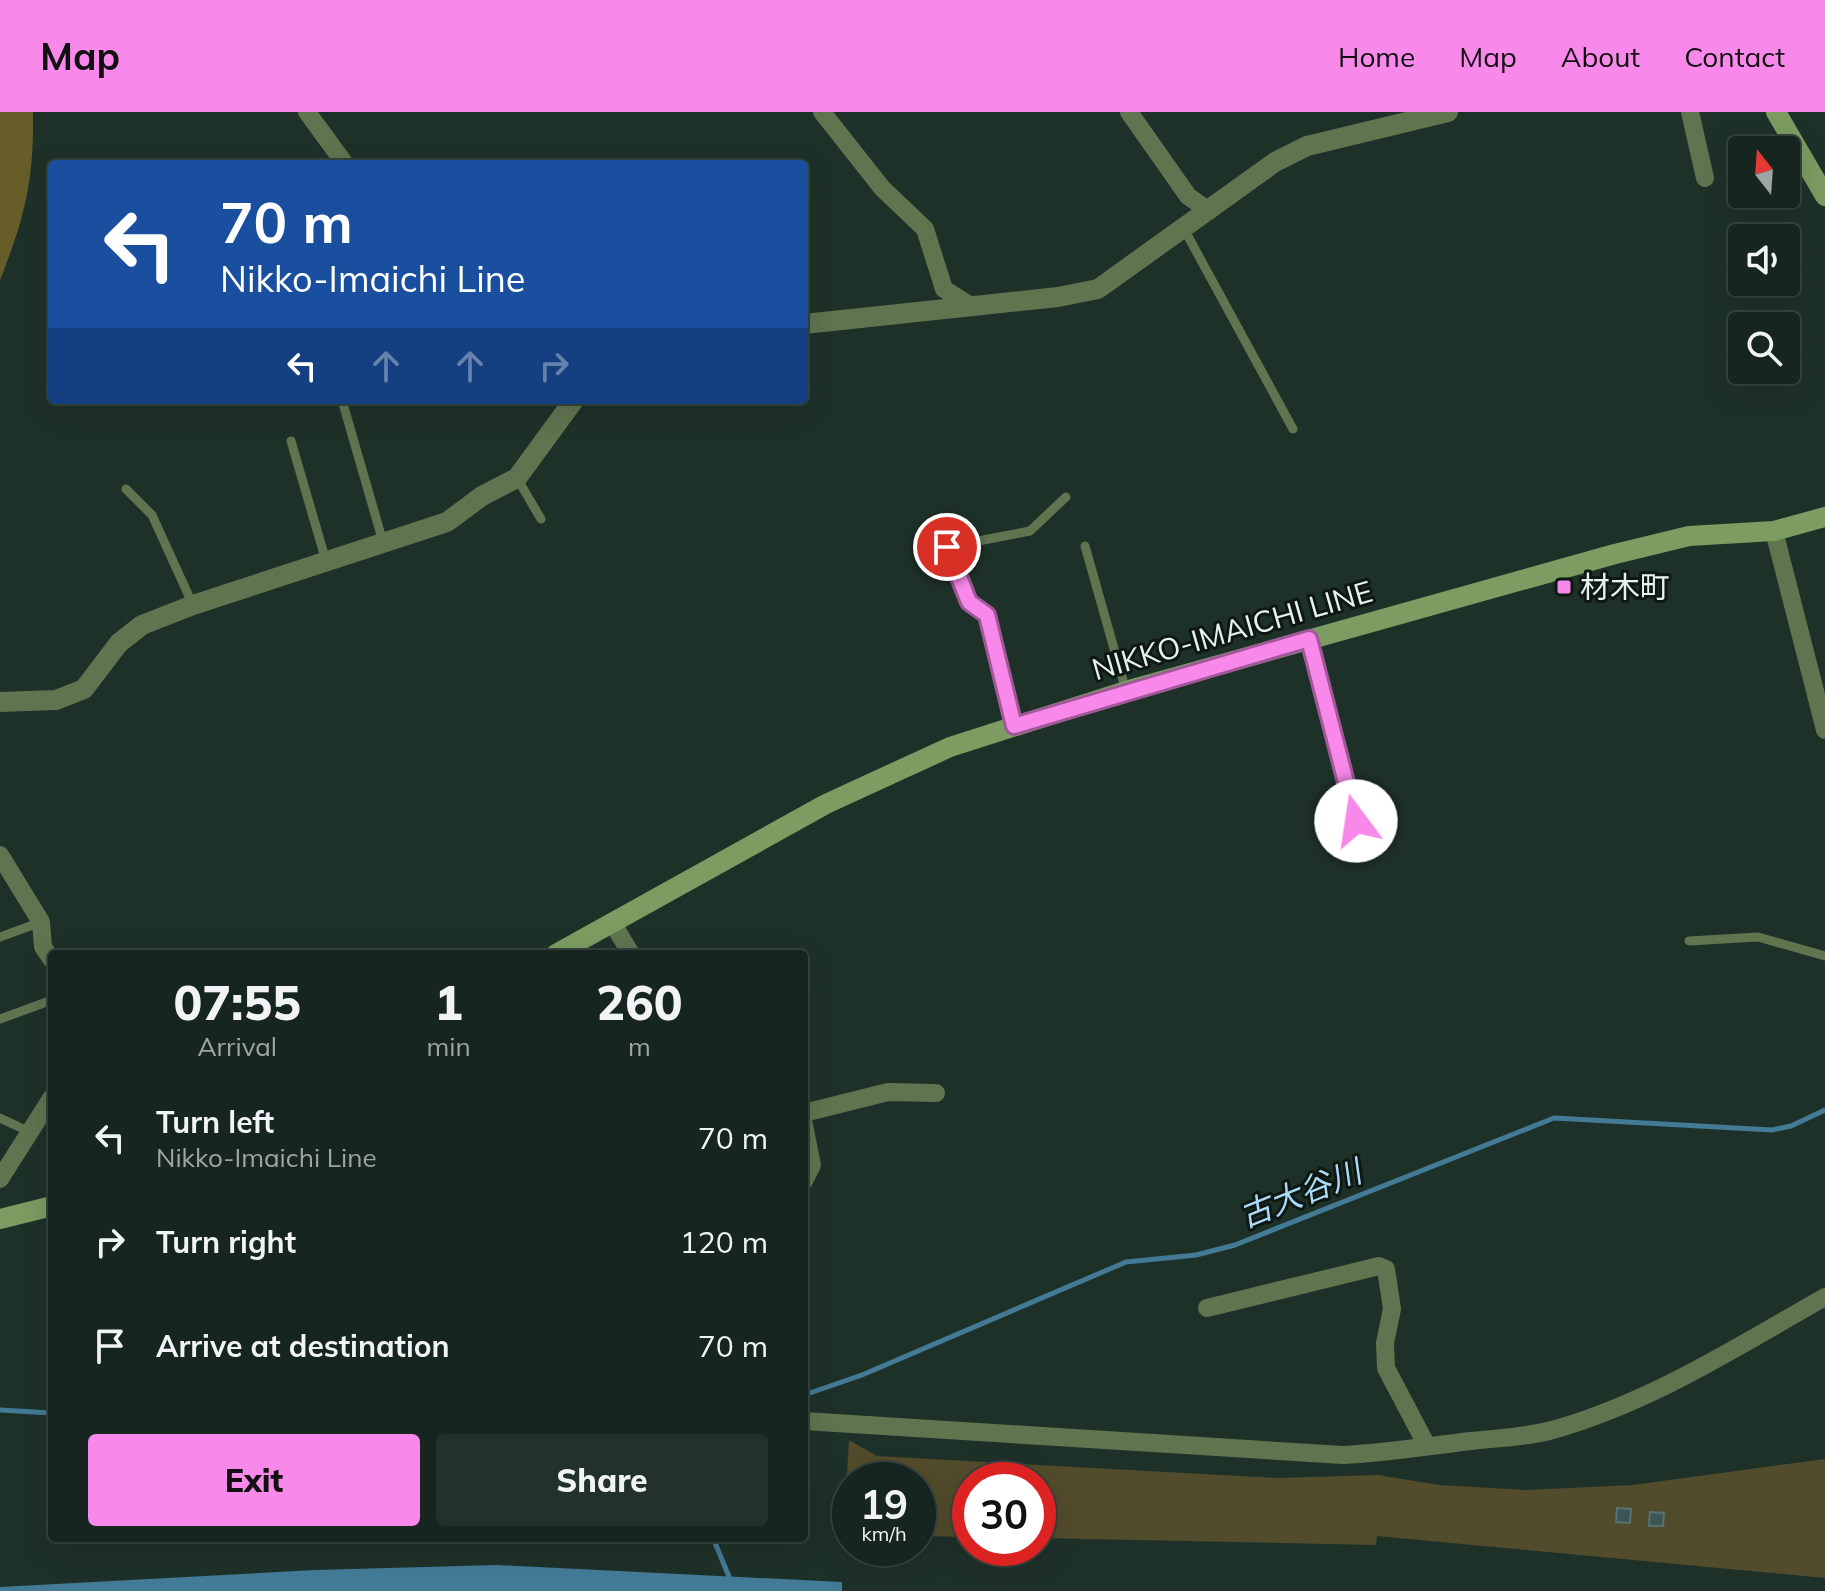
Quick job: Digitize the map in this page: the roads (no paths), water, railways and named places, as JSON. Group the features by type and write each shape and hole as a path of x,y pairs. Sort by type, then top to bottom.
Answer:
{"main road":[{"path":"1776,112 1825,196"},
{"name":"NIKKO-IMAICHI LINE","path":"563,950 826,804 950,747 1126,691 1674,540 1774,531 1825,517"},
{"path":"0,1217 48,1207"}],"street":[{"path":"307,112 342,160"},
{"path":"822,112 882,188 925,229 944,289 971,306"},
{"path":"1129,112 1188,196 1209,211"},
{"path":"808,324 1058,297 1098,289 1275,162 1307,146 1448,112"},
{"path":"1690,112 1705,178"},
{"path":"0,702 56,700 84,689 119,643 142,625 193,605 447,522 482,496 517,478 571,404"},
{"path":"1774,531 1825,730"},
{"path":"1309,639 1356,821"},
{"path":"0,855 13,882 41,922 43,947 48,954"},
{"path":"612,922 629,950"},
{"path":"808,1112 888,1092 936,1093"},
{"path":"0,1179 48,1103"},
{"path":"808,1145 812,1165 808,1173"},
{"path":"1207,1308 1379,1266 1386,1269 1392,1309 1385,1343 1386,1368 1427,1446"},
{"path":"808,1421 1343,1455 1427,1446 1554,1430 1633,1402 1825,1297"}],"lane":[{"path":"1184,229 1293,429"},
{"path":"343,404 383,542"},
{"path":"291,441 326,561"},
{"path":"517,478 541,519"},
{"path":"126,489 152,515 193,605"},
{"path":"1014,726 987,615 969,602 947,547 1030,531 1066,497"},
{"path":"1085,546 1126,691"},
{"path":"0,937 41,922"},
{"path":"1689,941 1758,937 1825,956"},
{"path":"0,1019 48,1001"},
{"path":"0,1118 30,1132"}],"water":[{"path":"497,1565 842,1582 842,1591 0,1591 0,1587 315,1570"}],"waterway":[{"name":"古大谷川","path":"808,1394 862,1375 1126,1262 1196,1255 1235,1245 1554,1118 1772,1130 1791,1126 1825,1110"},
{"path":"0,1410 48,1413"},
{"path":"715,1542 735,1591"}],"place":[{"name":"材木町","path":"1564,587"}]}
